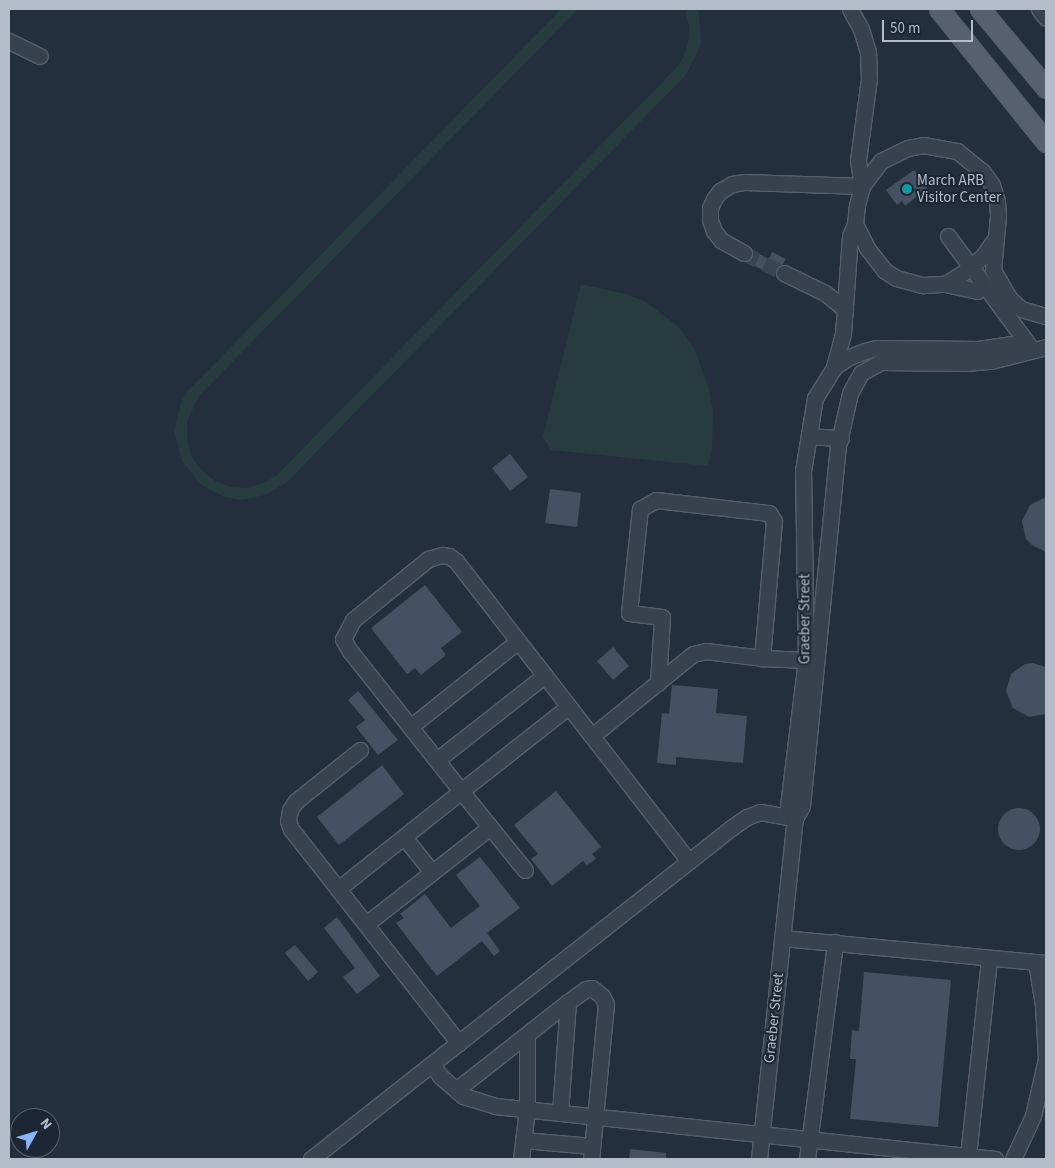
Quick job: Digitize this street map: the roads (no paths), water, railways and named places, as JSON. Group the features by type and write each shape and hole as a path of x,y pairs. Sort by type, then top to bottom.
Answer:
{"main road":[{"path":"939,9 1046,142"},
{"path":"980,9 1046,88"}],"street":[{"path":"850,9 861,29 868,52 869,79 858,160 862,186"},
{"path":"1039,9 1046,18"},
{"path":"9,41 40,56"},
{"path":"834,367 843,334 850,236 855,224 862,186 881,161 908,148 923,145 957,151 970,160 992,185 997,200 998,216 993,270 1002,288 1021,309 1046,316"},
{"path":"744,253 720,240 710,220 710,208 714,199 720,191 732,184 745,182 862,186"},
{"path":"855,224 875,261 896,278 923,285 945,284 983,290 1015,303"},
{"path":"945,239 1031,349"},
{"path":"945,284 983,256 995,239"},
{"path":"784,273 825,293 845,309"},
{"path":"834,367 849,357 876,348 1031,349"},
{"name":"Graeber Street","path":"759,1159 795,818 802,806 841,438 850,393 861,373 881,362 966,363 1031,349"},
{"name":"Graeber Street","path":"795,818 788,806 806,660 803,471 815,398 834,367"},
{"path":"808,436 841,438"},
{"path":"658,683 662,617 629,613 640,509 656,500 770,513 774,521 762,658"},
{"path":"525,870 410,727 343,639 353,620 428,559 442,555 450,556 456,562 689,860"},
{"path":"410,727 518,641"},
{"path":"592,736 693,654 706,651 762,658 806,660"},
{"path":"437,760 545,675"},
{"path":"338,889 569,706"},
{"path":"360,750 296,801 290,810 288,821 291,829 458,1043"},
{"path":"311,1159 746,817 760,812 795,818"},
{"path":"366,924 490,827"},
{"path":"404,837 432,872"},
{"path":"782,938 1041,962 1046,1059 1033,1116 1013,1159"},
{"path":"808,1159 834,942"},
{"path":"968,1156 989,958"},
{"path":"456,1090 568,1002 586,989 592,988 602,996 606,1004 592,1153 524,1140"},
{"path":"560,1113 568,1002"},
{"path":"521,1159 526,1109 527,1035"},
{"path":"432,1064 440,1076 463,1096 495,1106 762,1133 940,1156 968,1156 995,1159"}],"tunnel":[{"path":"744,253 784,273"}],"place":[{"name":"March ARB Visitor Center","path":"907,189"}]}
